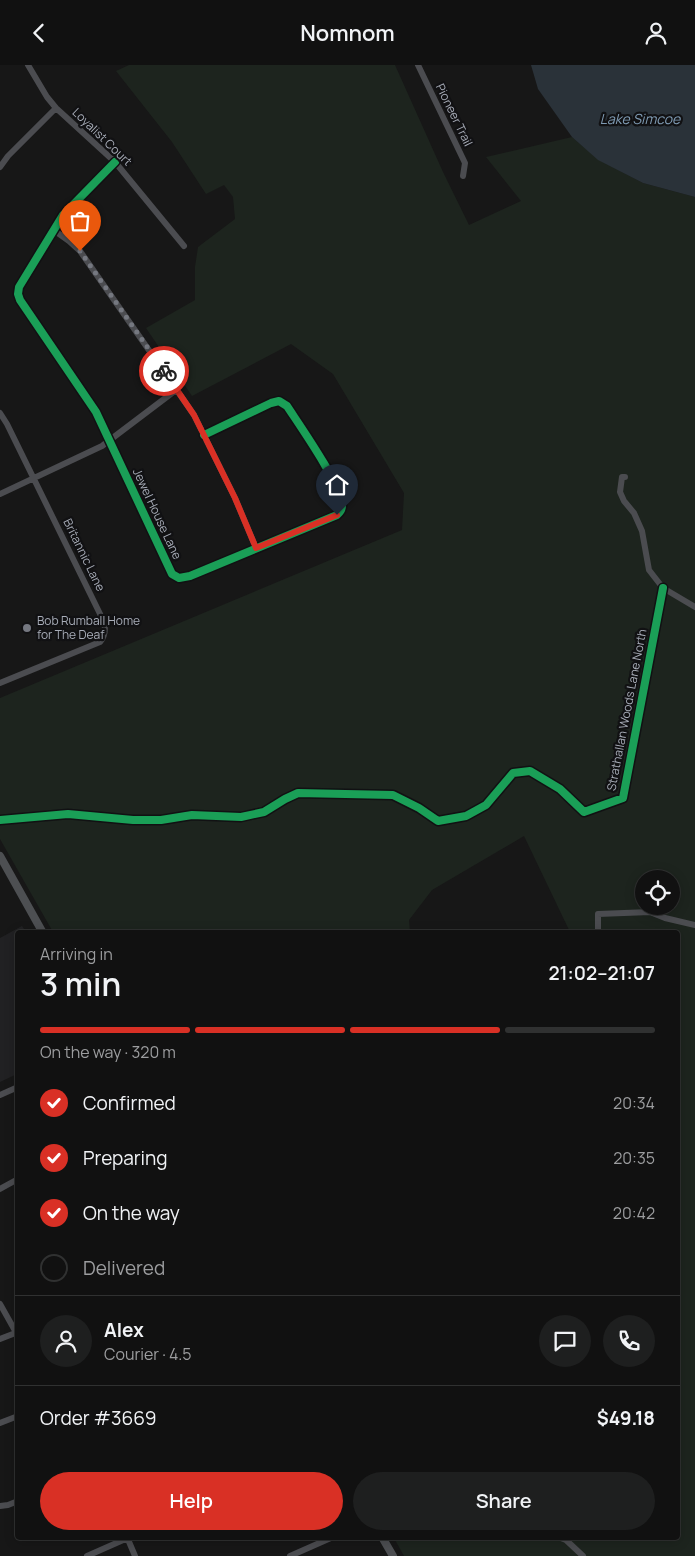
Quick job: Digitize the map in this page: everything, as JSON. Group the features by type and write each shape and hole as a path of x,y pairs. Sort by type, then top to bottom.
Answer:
{"main road":[{"path":"0,856 41,930"},
{"path":"384,1540 393,1556"}],"street":[{"name":"Loyalist Court","path":"28,65 56,109 115,162 184,247"},
{"name":"Pioneer Trail","path":"418,65 465,163 463,176"},
{"path":"0,167 7,157 56,109"},
{"name":"Jewel House Lane","path":"115,162 63,215 55,231 19,287 18,294 20,300 96,412 172,574 179,578 190,576 337,515 341,510 342,504 326,468 287,406 279,401 204,435"},
{"path":"55,231 80,251 194,415 256,548"},
{"path":"0,495 111,441 176,390"},
{"name":"Britannic Lane","path":"0,413 8,424 104,622 105,634 100,642 0,683"},
{"path":"625,477 622,477 620,492 624,501 634,513 642,531 649,570 663,588 695,607"},
{"name":"Strathallan Woods Lane North","path":"0,820 68,814 133,820 162,820 192,815 241,817 264,812 284,799 298,793 393,795 419,808 438,821 466,815 486,805 513,773 530,771 560,789 584,812 622,798 637,730 663,588"},
{"path":"598,930 598,914 650,912 665,918 695,925"},
{"path":"0,1095 15,1088"},
{"path":"0,1189 15,1181"},
{"path":"0,1304 15,1330"},
{"path":"0,1339 15,1334"},
{"path":"0,1423 15,1417"},
{"path":"0,1506 15,1502"},
{"path":"87,1556 123,1540"},
{"path":"129,1540 135,1556"},
{"path":"290,1556 326,1540"},
{"path":"566,1540 582,1556"}],"shaded area":[{"path":"129,65 395,65 469,225 521,201 486,157 572,137 599,160 643,183 695,197 695,1556 404,1556 395,1540 680,1540 680,930 569,930 524,836 432,890 409,920 410,930 52,930 0,839 0,698 402,530 404,493 333,374 291,344 192,396 146,328 195,300 195,267 198,247 235,219 233,197 224,185 206,194 172,142 116,71"},
{"path":"22,926 25,930 15,930 15,1075 0,1082 0,938"}],"water":[{"name":"Lake Simcoe","path":"531,65 695,65 695,197 643,183 598,160 572,137 538,89"}],"cycle path":[{"path":"115,162 63,215 19,287 18,294 20,300 96,412 172,574 179,578 190,576 337,515 341,511 340,496 328,470 287,406 279,401 204,435"},
{"path":"0,820 68,814 133,820 161,820 192,815 241,817 264,812 298,793 393,795 419,808 438,821 466,816 486,805 513,773 530,771 560,789 584,812 623,798 663,588"}],"way so far":[{"path":"80,251 164,371"}],"place":[{"name":"Bob Rumball Home for The Deaf","path":"27,628"}],"route":[{"path":"164,371 194,415 235,498 256,548 337,515"}]}
